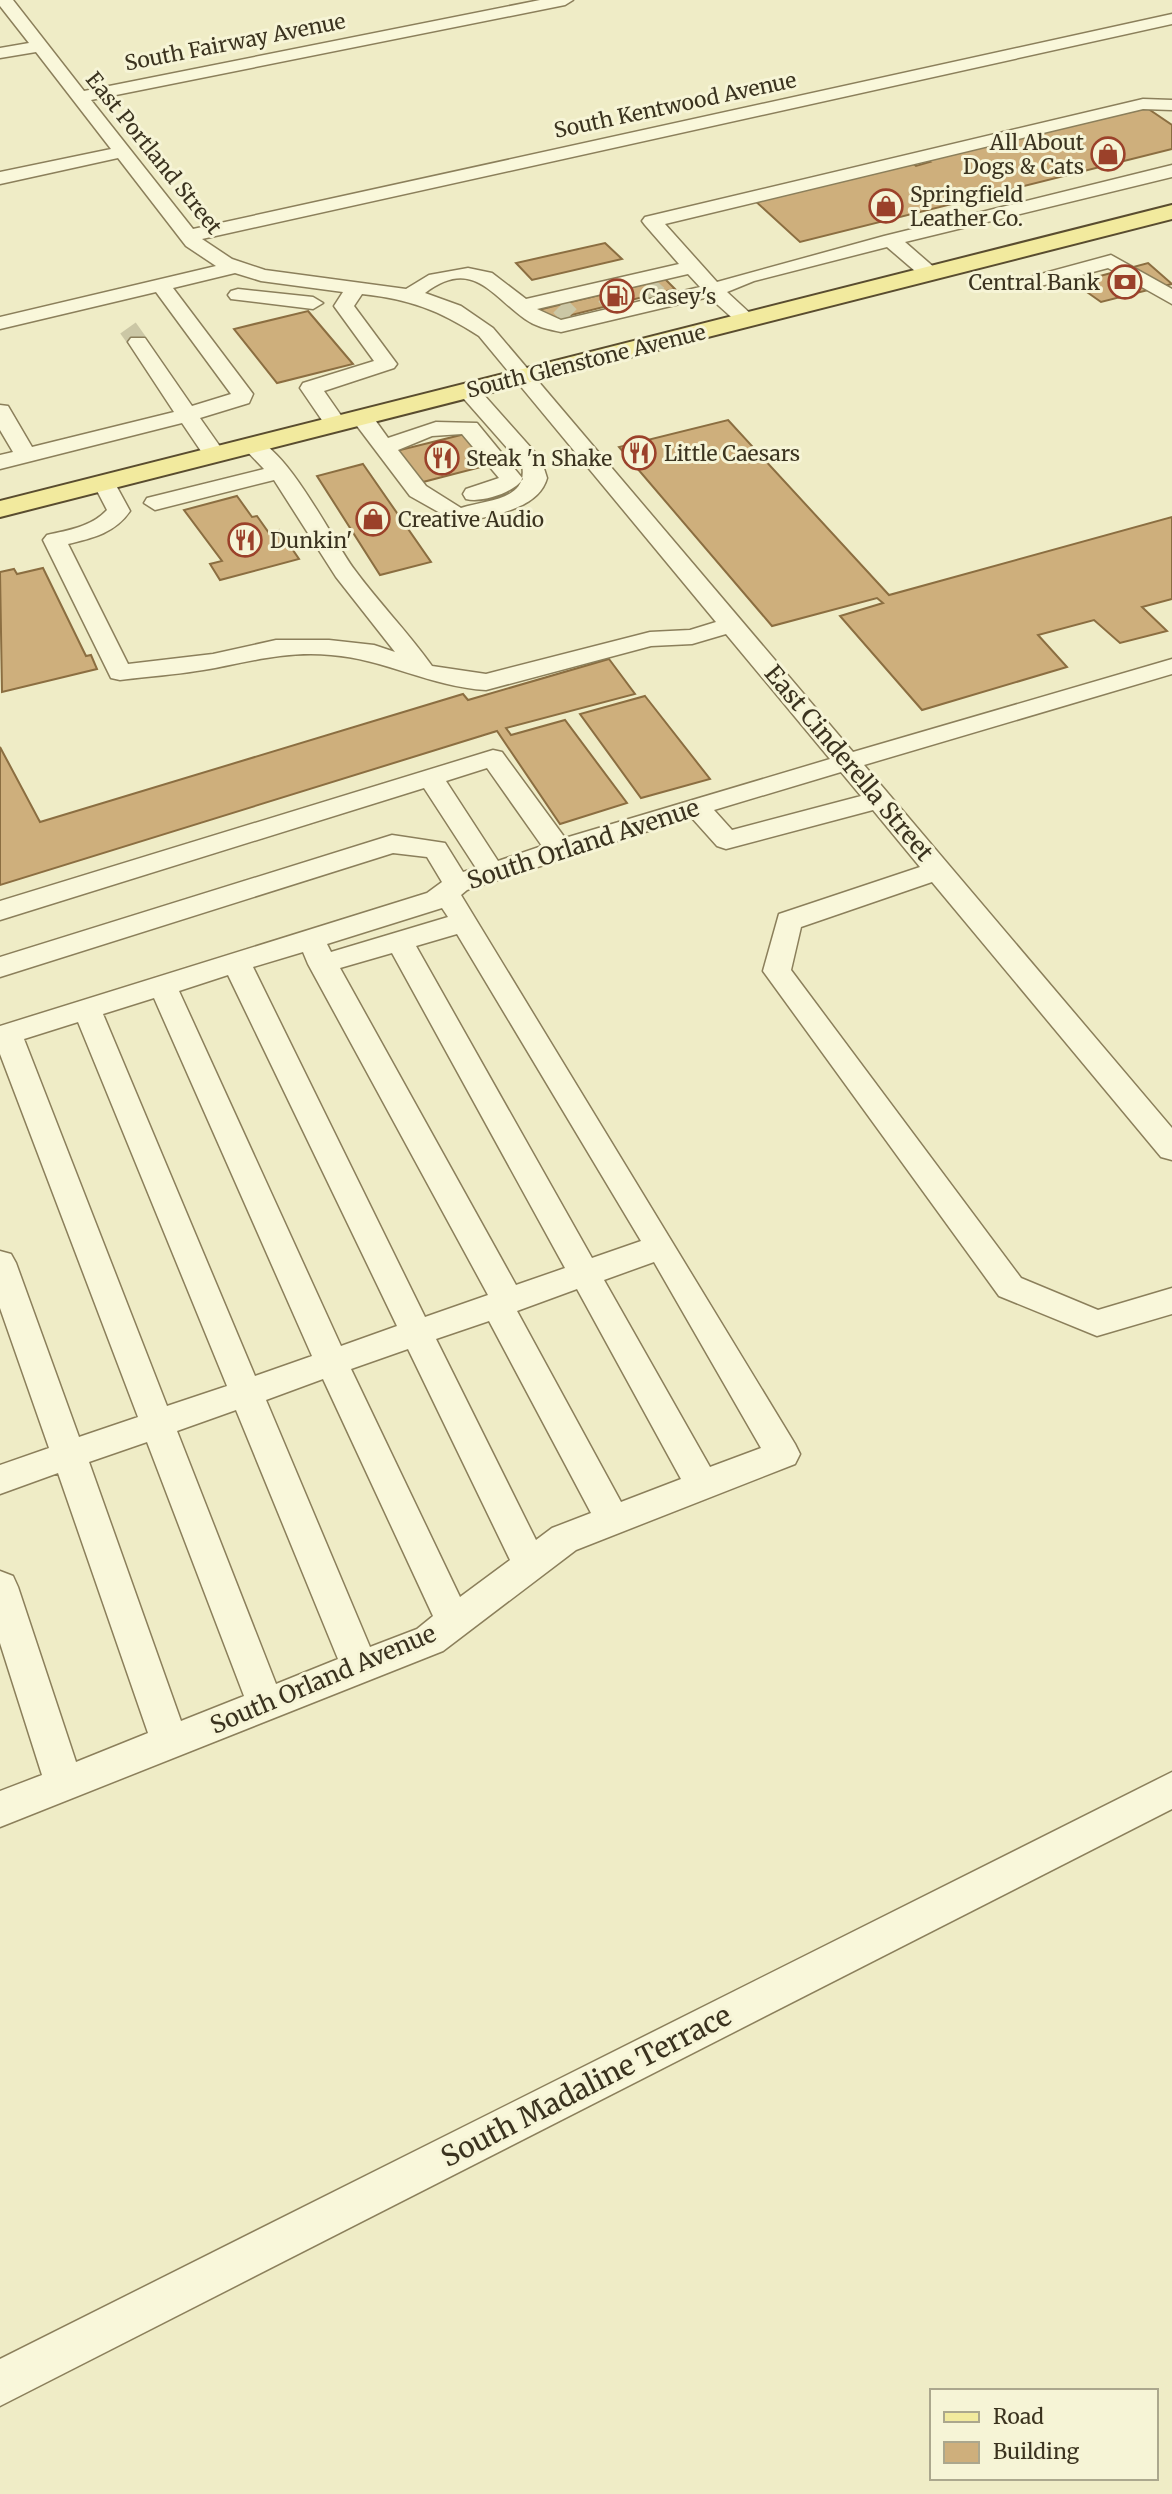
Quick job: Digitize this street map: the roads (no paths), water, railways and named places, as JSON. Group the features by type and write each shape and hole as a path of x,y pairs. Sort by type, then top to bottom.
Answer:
{"main road":[{"name":"South Glenstone Avenue","path":"0,509 1171,213"}],"street":[{"name":"East Portland Street","path":"4,0 188,236 210,256 236,267 287,279 357,286 410,296 445,307 475,323 525,376"},
{"name":"South Fairway Avenue","path":"78,97 565,0"},
{"name":"South Kentwood Avenue","path":"188,236 1168,13"},
{"path":"0,53 39,46"},
{"path":"746,320 713,290 652,221 1143,104 1172,105"},
{"path":"0,178 122,152"},
{"path":"523,306 713,290 747,277 1172,171"},
{"path":"891,240 929,274"},
{"path":"1022,285 1111,261 1172,298"},
{"path":"0,323 236,267"},
{"path":"410,296 422,282 461,272 488,277 513,294 534,320 547,326 692,267"},
{"path":"0,462 21,447 182,407 235,402 241,398 242,394 161,285"},
{"path":"344,306 357,286"},
{"path":"238,296 344,306 387,364 311,388 336,424"},
{"path":"107,298 121,318"},
{"path":"138,342 215,455"},
{"name":"East Cinderella Street","path":"525,376 1172,1149"},
{"path":"362,418 418,491 458,516 499,506 533,489 536,478 533,464 468,391"},
{"path":"0,411 21,447"},
{"path":"385,448 426,430 469,428 504,431"},
{"path":"418,491 448,499 486,491 510,482 512,479 505,468 469,428"},
{"path":"252,445 280,472 344,572 424,672"},
{"path":"155,503 280,472"},
{"path":"104,483 119,510 110,522 96,530 55,540 120,673 213,661 276,647 329,647 374,652 424,672 465,681 486,682 650,639 692,637 733,624"},
{"name":"South Orland Avenue","path":"3,1035 236,962 316,952 437,900 452,888 492,872 697,807 1172,666"},
{"path":"0,911 493,758 559,850"},
{"path":"430,777 492,872"},
{"path":"697,807 726,840 880,800"},
{"path":"0,967 392,844 436,849 470,838"},
{"path":"0,1480 661,1247 464,922 436,849"},
{"path":"939,870 789,921 777,971 1010,1287 1097,1323 1172,1301"},
{"path":"464,922 399,941 316,952 503,1303 613,1520"},
{"path":"399,941 702,1485"},
{"path":"236,962 530,1564"},
{"path":"162,985 332,1363 454,1622"},
{"path":"87,1009 248,1392 360,1668"},
{"path":"3,1035 158,1424 266,1705"},
{"name":"South Orland Avenue","path":"0,1809 429,1640 564,1539 783,1454 661,1247"},
{"path":"0,1262 170,1743"},
{"path":"0,1587 64,1784"},
{"name":"South Madaline Terrace","path":"0,2383 1172,1790"}],"tunnel":[{"path":"647,285 658,295"},
{"path":"605,295 615,305"},
{"path":"560,306 570,316"},
{"path":"128,328 138,342"}],"place":[{"name":"All About Dogs & Cats","path":"1108,154"},
{"name":"Springfield Leather Co.","path":"886,206"},
{"name":"Central Bank","path":"1125,282"},
{"name":"Casey's","path":"617,296"},
{"name":"Little Caesars","path":"639,453"},
{"name":"Steak 'n Shake","path":"442,458"},
{"name":"Creative Audio","path":"373,519"},
{"name":"Dunkin'","path":"245,540"}]}
